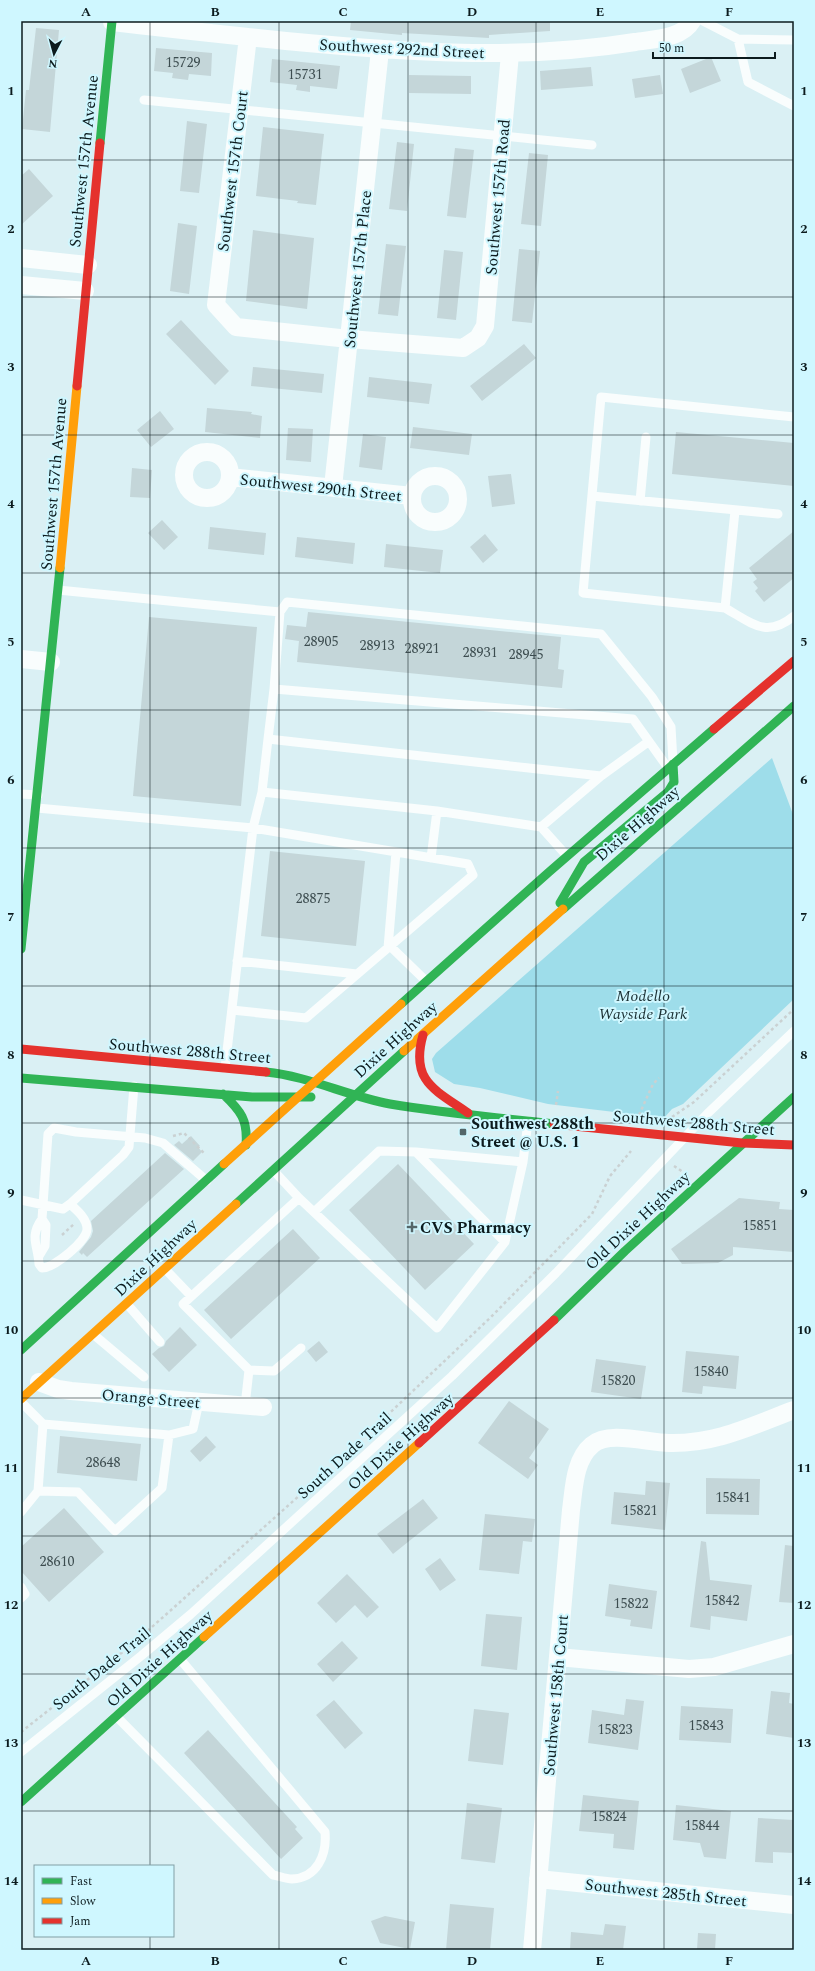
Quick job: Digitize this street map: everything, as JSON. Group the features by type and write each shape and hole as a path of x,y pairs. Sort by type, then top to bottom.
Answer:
{"main road":[{"name":"Southwest 157th Avenue","path":"21,949 37,808 85,291 112,22"},
{"name":"Dixie Highway","path":"21,1350 426,981 567,856 794,661"},
{"name":"Dixie Highway","path":"21,1400 354,1096 794,706"},
{"path":"551,920 584,862 668,792 674,782 671,766"},
{"path":"423,1035 418,1058 423,1075 429,1084 468,1113"},
{"name":"Southwest 288th Street","path":"21,1050 288,1074 354,1096 390,1104 685,1138 742,1143 794,1145"},
{"name":"Southwest 288th Street","path":"21,1078 222,1094 297,1098 354,1096"},
{"path":"222,1094 239,1108 244,1116 248,1133 246,1145"},
{"name":"Old Dixie Highway","path":"21,1802 533,1340 625,1251 794,1096"}],"street":[{"name":"Southwest 292nd Street","path":"112,22 380,50 510,54 618,44 674,35 695,22"},
{"name":"Southwest 157th Court","path":"248,37 216,305 236,327 350,339"},
{"name":"Southwest 157th Place","path":"333,487 380,50"},
{"name":"Southwest 157th Road","path":"350,339 463,348 478,338 485,326 510,54"},
{"path":"21,258 88,265"},
{"path":"21,285 85,291"},
{"name":"Southwest 290th Street","path":"230,477 412,496"},
{"path":"21,659 50,662"},
{"name":"Orange Street","path":"40,1382 58,1389 71,1391 263,1407"},
{"name":"Southwest 158th Court","path":"532,1950 574,1485 582,1458 592,1445 610,1438 668,1443 712,1440 734,1434 794,1410"},
{"path":"558,1657 689,1669 714,1667 794,1644"},
{"name":"Southwest 285th Street","path":"538,1879 794,1905"}],"lane":[{"path":"695,22 738,39 794,40"},
{"path":"738,39 748,82 794,106"},
{"path":"144,100 592,145"},
{"path":"794,417 601,397 583,593 725,608 761,628 782,625 794,616"},
{"path":"640,501 646,437"},
{"path":"592,496 778,514"},
{"path":"725,608 735,511"},
{"path":"58,590 280,612"},
{"path":"225,1069 253,828 262,792 274,689 280,612 287,602 601,634 652,697 671,727 671,766"},
{"path":"274,689 634,720 648,742 671,766"},
{"path":"786,713 794,723"},
{"path":"268,739 601,776"},
{"path":"541,827 601,776 648,742"},
{"path":"262,792 437,811 541,827 567,856"},
{"path":"21,794 38,795"},
{"path":"37,808 253,828 468,864 473,875 306,1018 232,1010"},
{"path":"431,858 437,811"},
{"path":"389,947 396,852"},
{"path":"389,947 426,981"},
{"path":"238,961 358,974"},
{"path":"21,1752 191,1614 392,1432 517,1313 685,1138 794,1032"},
{"path":"21,1200 63,1209 123,1155 129,1147 134,1086"},
{"path":"273,1169 299,1198 436,1328 506,1242 523,1162 528,1121"},
{"path":"70,1204 86,1221 87,1228 85,1237 50,1267 42,1268 40,1266 39,1256 45,1246 46,1225 42,1219 47,1139 51,1128 156,1140 163,1143 207,1181"},
{"path":"314,1212 379,1151 416,1152 523,1162"},
{"path":"416,1152 506,1242"},
{"path":"299,1198 183,1304 249,1370 274,1371 301,1348"},
{"path":"165,1269 191,1296"},
{"path":"127,1304 160,1342"},
{"path":"93,1334 144,1376"},
{"path":"245,1406 249,1370"},
{"path":"21,1400 43,1424 169,1435 193,1429 199,1402"},
{"path":"21,1512 38,1491 43,1424"},
{"path":"38,1491 78,1492 115,1531 162,1488 169,1435"},
{"path":"21,1587 25,1594 21,1598"},
{"path":"116,1716 273,1875 290,1879 305,1877 316,1870 326,1843 325,1832 180,1659"}],"path":[{"path":"668,1120 694,1102 794,1009"},
{"path":"638,1117 653,1084 659,1078"},
{"path":"556,1108 558,1090"},
{"path":"172,1137 184,1133 204,1153"},
{"name":"South Dade Trail","path":"377,1425 492,1317 592,1214 610,1176 636,1147"},
{"path":"673,1166 681,1172 688,1173"},
{"path":"62,1235 78,1219"},
{"name":"South Dade Trail","path":"21,1732 134,1643 311,1485"}],"green space":[{"name":"Modello Wayside Park","path":"772,758 794,817 794,999 683,1104 672,1109 664,1118 548,1104 480,1088 454,1084 435,1072 432,1059 436,1053"}],"building":[{"path":"351,21 550,21 550,31 489,35 489,38 402,33 402,35 350,30"},
{"path":"36,28 59,30 50,132 22,129 26,90 29,90"},
{"path":"156,48 212,53 211,76 189,74 188,80 172,78 173,73 154,71"},
{"path":"711,57 721,81 690,93 681,69"},
{"path":"272,59 340,66 337,89 310,86 310,92 296,90 297,85 270,82"},
{"path":"591,67 593,86 541,90 540,71"},
{"path":"409,75 471,76 471,94 409,93"},
{"path":"660,75 663,94 635,98 632,79"},
{"path":"187,121 207,124 199,193 180,191"},
{"path":"263,127 324,134 316,205 297,203 298,201 256,196"},
{"path":"397,142 414,144 407,211 389,209"},
{"path":"455,148 474,150 466,218 447,216"},
{"path":"529,153 548,155 541,226 521,224"},
{"path":"29,169 53,196 21,225 21,176"},
{"path":"178,223 197,226 189,294 170,291"},
{"path":"253,230 314,238 307,309 246,301"},
{"path":"386,244 406,246 398,316 378,314"},
{"path":"519,249 540,251 532,323 512,321"},
{"path":"444,250 463,252 456,320 437,318"},
{"path":"181,320 229,371 215,385 166,334"},
{"path":"524,344 536,358 482,401 470,386"},
{"path":"253,367 324,374 322,393 251,386"},
{"path":"369,377 432,384 429,404 367,397"},
{"path":"207,408 252,412 251,414 262,416 260,438 205,432"},
{"path":"160,411 174,429 151,447 137,430"},
{"path":"413,427 472,434 469,455 410,448"},
{"path":"288,428 313,429 311,462 286,460"},
{"path":"676,432 794,443 794,486 672,474"},
{"path":"363,434 386,437 382,470 359,467"},
{"path":"132,468 152,470 150,498 130,497"},
{"path":"511,474 515,504 492,507 488,476"},
{"path":"162,520 178,537 164,550 148,533"},
{"path":"210,527 266,533 264,555 208,549"},
{"path":"794,531 794,578 764,602 755,591 758,588 753,582 757,579 749,568"},
{"path":"485,534 498,550 483,563 470,547"},
{"path":"297,537 355,543 353,564 295,557"},
{"path":"386,544 443,550 440,573 384,567"},
{"path":"308,612 561,637 558,669 564,670 562,688 297,662 299,641 285,639 287,625 306,627"},
{"path":"149,617 257,627 241,806 133,796"},
{"path":"270,851 365,861 356,946 261,936"},
{"path":"191,1136 200,1146 198,1147 202,1152 193,1161 174,1145 179,1141 182,1144"},
{"path":"165,1153 184,1169 87,1257 83,1253 82,1255 79,1252 91,1237 93,1231 91,1221"},
{"name":"CVS Pharmacy","path":"398,1164 474,1244 425,1290 349,1210"},
{"path":"739,1198 780,1202 779,1209 794,1210 794,1252 733,1247 733,1255 718,1263 682,1264 671,1249"},
{"path":"293,1229 320,1258 231,1339 204,1310"},
{"path":"180,1327 197,1345 169,1372 152,1354 164,1346 166,1341"},
{"path":"319,1341 328,1352 316,1362 307,1351"},
{"path":"686,1351 739,1356 736,1389 703,1386 702,1394 682,1392"},
{"path":"596,1359 646,1366 641,1399 591,1392"},
{"path":"509,1401 549,1429 529,1458 538,1465 528,1479 478,1443"},
{"path":"60,1436 141,1444 137,1481 57,1473"},
{"path":"206,1436 216,1447 200,1462 190,1451"},
{"path":"706,1478 760,1479 759,1515 706,1514"},
{"path":"646,1481 670,1483 665,1530 611,1524 614,1492 645,1495"},
{"path":"423,1499 438,1518 393,1554 377,1534"},
{"path":"64,1508 104,1552 49,1602 21,1571 21,1547"},
{"path":"485,1514 535,1519 532,1542 523,1541 519,1574 479,1570"},
{"path":"701,1541 706,1542 710,1580 752,1585 747,1621 711,1616 710,1630 690,1627"},
{"path":"785,1545 794,1546 794,1603 779,1602"},
{"path":"440,1558 456,1580 440,1591 425,1569"},
{"path":"347,1574 379,1607 367,1618 355,1605 336,1623 317,1603"},
{"path":"609,1584 657,1591 652,1629 630,1626 631,1620 605,1616"},
{"path":"486,1614 522,1617 517,1670 481,1666"},
{"path":"342,1641 358,1658 333,1682 317,1664"},
{"path":"771,1691 790,1693 789,1703 794,1704 794,1738 766,1734"},
{"path":"626,1699 644,1701 638,1750 588,1743 592,1710 624,1715"},
{"path":"334,1700 363,1733 345,1749 316,1715"},
{"path":"681,1706 733,1709 731,1743 679,1740"},
{"path":"474,1709 509,1713 503,1765 468,1761"},
{"path":"208,1730 297,1827 295,1829 303,1838 281,1859 184,1753"},
{"path":"583,1795 639,1801 634,1850 613,1848 614,1834 579,1831"},
{"path":"467,1803 502,1808 495,1863 461,1859"},
{"path":"676,1805 731,1811 726,1859 704,1857 700,1843 673,1840"},
{"path":"758,1818 794,1820 794,1853 773,1852 773,1863 755,1862"},
{"path":"450,1904 494,1908 490,1950 446,1950"},
{"path":"385,1916 415,1922 410,1949 380,1943 371,1921"},
{"path":"605,1924 626,1926 623,1950 570,1950 571,1932 603,1935"},
{"path":"698,1933 716,1934 715,1950 697,1950"}],"traffic: fast":[{"path":"100,143 112,21"},
{"path":"21,949 60,568"},
{"path":"563,909 794,706"},
{"path":"401,1004 549,872 714,729"},
{"path":"560,903 584,862 668,792 674,782 673,764"},
{"path":"236,1204 404,1051"},
{"path":"266,1072 282,1074 390,1104 451,1113 554,1124"},
{"path":"21,1078 252,1097 311,1097"},
{"path":"223,1094 242,1116 246,1129 246,1145"},
{"path":"554,1320 625,1251 794,1097"},
{"path":"21,1350 224,1164"},
{"path":"21,1802 204,1637"}],"traffic: slow":[{"path":"60,568 77,386"},
{"path":"404,1051 563,909"},
{"path":"224,1164 401,1004"},
{"path":"21,1399 236,1204"},
{"path":"204,1637 419,1443"}],"traffic: jam":[{"path":"77,386 100,143"},
{"path":"714,729 794,661"},
{"path":"423,1035 420,1051 420,1063 423,1074 428,1083 445,1098 468,1113"},
{"path":"21,1049 266,1072"},
{"path":"554,1124 742,1143 794,1145"},
{"path":"419,1443 554,1320"}],"place":[{"name":"Southwest 288th Street @ U.S. 1","path":"463,1132"},
{"name":"CVS Pharmacy","path":"412,1227"}]}
